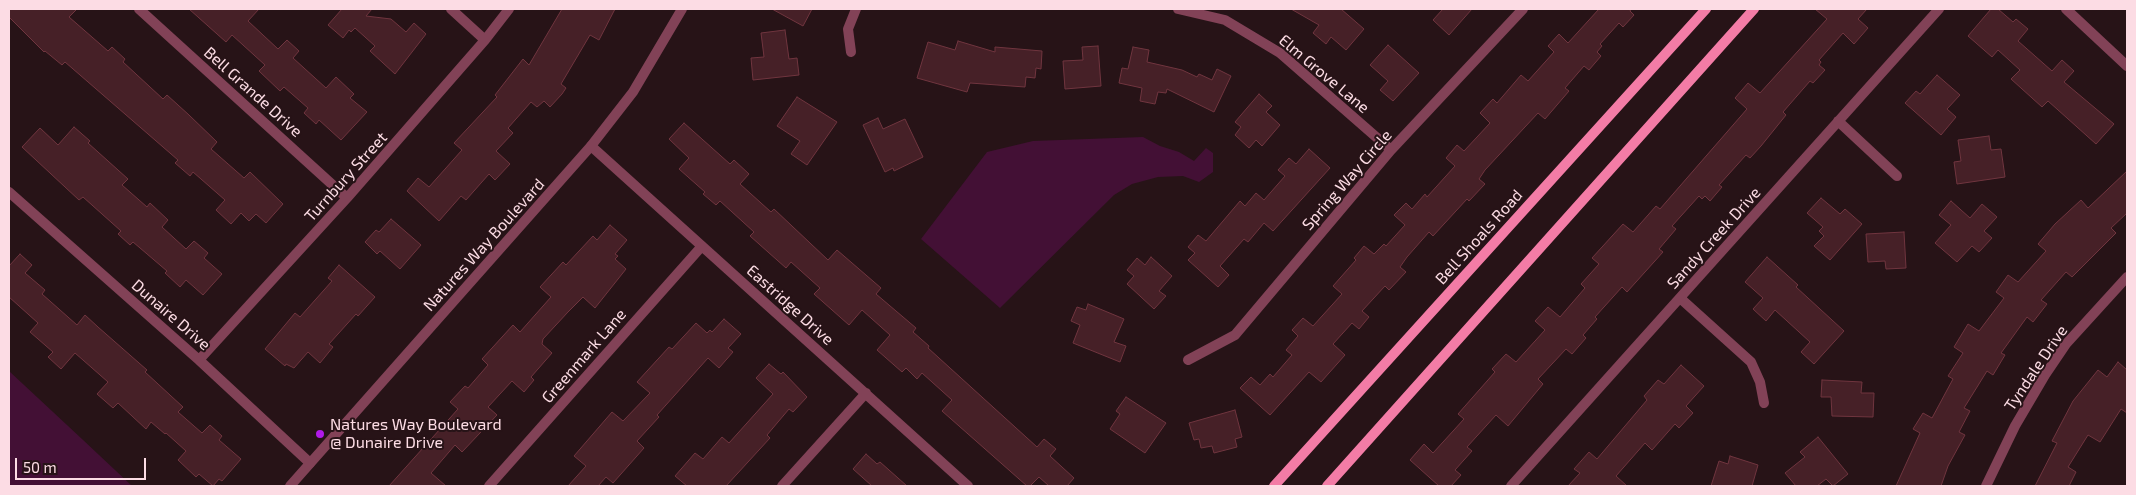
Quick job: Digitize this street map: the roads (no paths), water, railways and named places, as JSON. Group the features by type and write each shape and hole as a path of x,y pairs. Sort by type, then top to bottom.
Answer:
{"main road":[{"name":"Bell Shoals Road","path":"1274,486 1706,9"},
{"path":"1327,486 1754,9"}],"street":[{"name":"Bell Grande Drive","path":"139,9 347,198"},
{"path":"451,9 486,40"},
{"name":"Turnbury Street","path":"199,360 347,198 486,40 509,9"},
{"name":"Natures Way Boulevard","path":"290,486 591,146 633,92 682,9"},
{"path":"851,52 848,29 856,9"},
{"name":"Elm Grove Lane","path":"1178,9 1225,20 1280,53 1391,150"},
{"name":"Spring Way Circle","path":"1188,360 1235,334 1391,150 1523,9"},
{"name":"Sandy Creek Drive","path":"1511,486 1939,9"},
{"path":"2066,9 2127,66"},
{"path":"1838,121 1897,176"},
{"name":"Eastridge Drive","path":"591,146 968,486"},
{"name":"Dunaire Drive","path":"9,192 199,360 310,463"},
{"name":"Greenmark Lane","path":"489,486 702,246"},
{"name":"Tyndale Drive","path":"1986,486 2015,426 2045,375 2066,344 2127,277"},
{"path":"1680,298 1751,362 1760,382 1764,403"},
{"path":"782,486 866,393"}],"place":[{"name":"Natures Way Boulevard @ Dunaire Drive","path":"320,434"}]}
